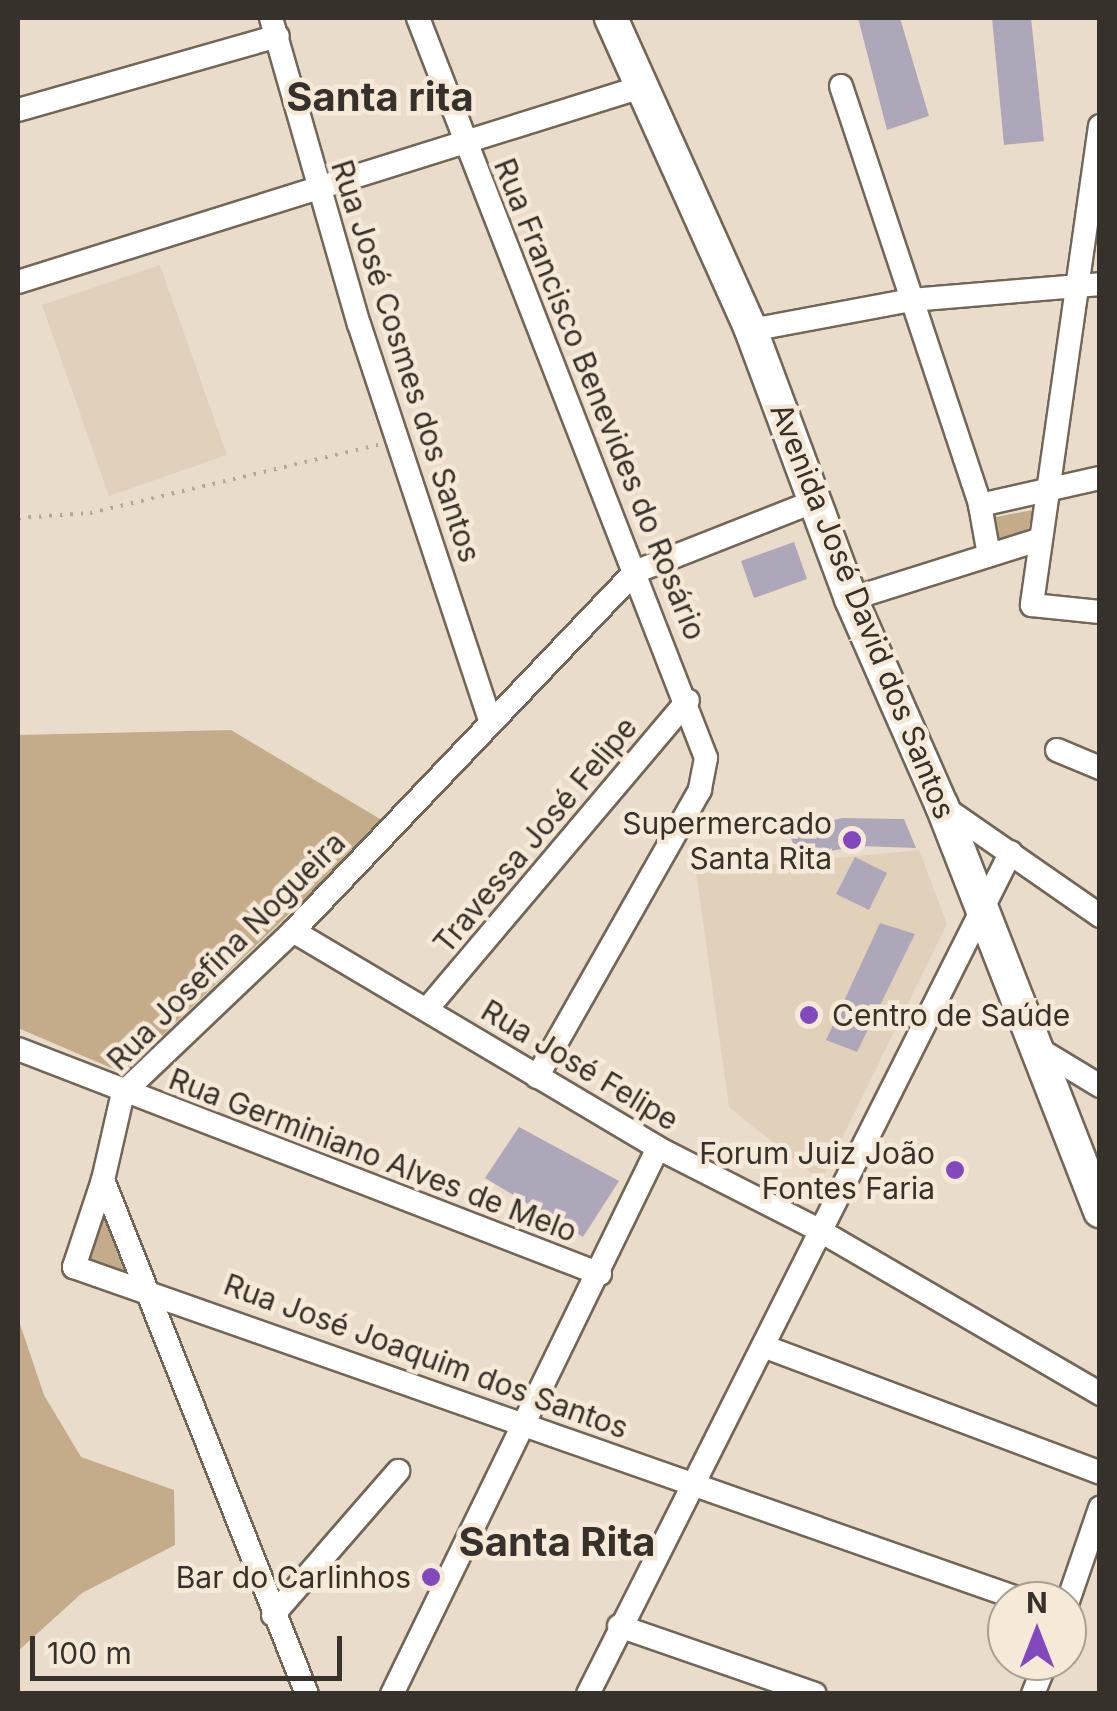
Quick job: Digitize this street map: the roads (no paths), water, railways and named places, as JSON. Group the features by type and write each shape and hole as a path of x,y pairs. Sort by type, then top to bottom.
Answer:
{"main road":[{"name":"Avenida José David dos Santos","path":"611,18 752,330 818,500 851,599 942,806 978,912 1100,1211"}],"street":[{"name":"Rua Francisco Benevides do Rosário","path":"418,18 688,700 706,758 692,804 537,1077"},
{"path":"18,110 274,27"},
{"name":"Rua José Cosmes dos Santos","path":"274,27 318,188 490,721"},
{"path":"841,86 980,505 989,555"},
{"path":"18,282 641,87"},
{"path":"1100,126 1074,286 1032,604 1100,612"},
{"path":"752,330 911,300 1100,284"},
{"path":"980,505 1100,478"},
{"name":"Rua Josefina Nogueira","path":"141,1286 74,1267 103,1180 124,1092 293,931 635,572 818,500"},
{"path":"851,599 1038,540"},
{"name":"Travessa José Felipe","path":"427,1009 688,700"},
{"path":"1057,750 1100,768"},
{"path":"942,806 1100,916"},
{"path":"588,1694 690,1482 763,1346 817,1229 1012,852"},
{"name":"Rua José Felipe","path":"293,931 658,1148 817,1229 1100,1394"},
{"path":"1032,1045 1100,1086"},
{"name":"Rua Germiniano Alves de Melo","path":"18,1049 600,1274"},
{"path":"392,1694 600,1274 658,1148"},
{"path":"103,1180 141,1286 306,1694"},
{"name":"Rua José Joaquim dos Santos","path":"141,1286 987,1588"},
{"path":"763,1346 1100,1472"},
{"path":"274,1615 398,1471"},
{"path":"1075,1581 1100,1508"},
{"path":"619,1626 815,1694"}],"place":[{"name":"Supermercado Santa Rita","path":"852,840"},
{"name":"Centro de Saúde","path":"809,1015"},
{"name":"Forum Juiz João Fontes Faria","path":"955,1170"},
{"name":"Bar do Carlinhos","path":"431,1577"}],"district":[{"name":"Santa rita","path":"380,97"},
{"name":"Santa Rita","path":"557,1542"}]}
